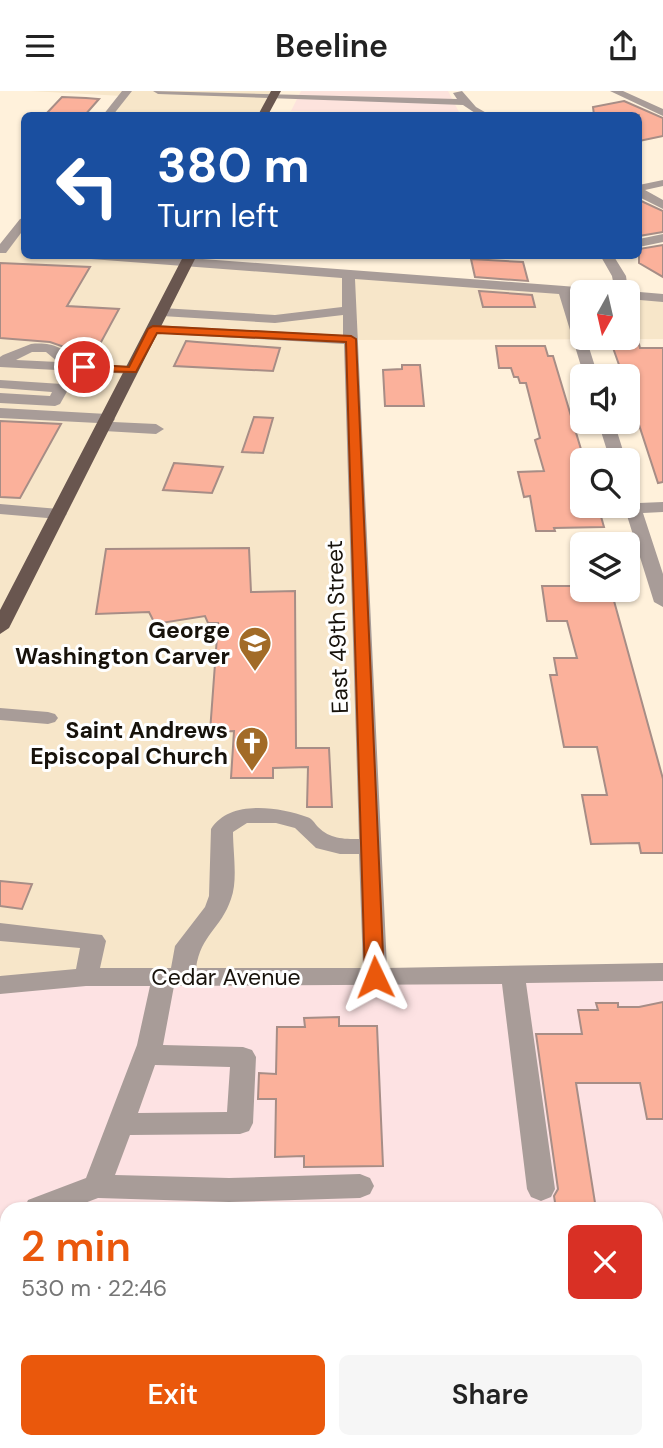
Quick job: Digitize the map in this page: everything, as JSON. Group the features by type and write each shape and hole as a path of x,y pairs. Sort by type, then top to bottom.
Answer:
{"main road":[{"path":"265,112 274,94"},
{"path":"0,628 189,259"}],"street":[{"path":"110,112 127,91"},
{"path":"158,91 465,102"},
{"path":"457,91 465,102 480,112"},
{"path":"615,91 661,110"},
{"path":"363,107 461,112"},
{"path":"642,189 663,183"},
{"path":"642,192 663,205"},
{"path":"5,251 21,227"},
{"path":"642,242 663,238"},
{"path":"199,259 348,275 570,291"},
{"path":"608,259 620,280"},
{"name":"East 49th Street","path":"348,275 375,977"},
{"path":"564,290 587,364"},
{"path":"640,296 663,298"},
{"path":"162,312 275,319 350,310"},
{"path":"153,329 351,339"},
{"path":"1,363 132,370"},
{"path":"0,384 62,388 54,401 0,398"},
{"path":"0,413 156,429"},
{"path":"640,502 663,507"},
{"path":"0,509 59,514"},
{"path":"637,518 663,602"},
{"path":"0,713 48,718"},
{"path":"97,1186 147,1055 173,977 187,946 215,910 221,896 222,829 243,815 276,816 303,823 313,837 326,844 370,847"},
{"path":"0,932 94,941 86,977"},
{"name":"Cedar Avenue","path":"0,985 86,977 375,977 663,972"},
{"path":"513,974 541,1189"},
{"path":"120,1124 240,1123 243,1057 147,1055"},
{"path":"56,1202 97,1186 229,1190 360,1186"}],"shaded area":[{"path":"30,91 276,91 265,112 110,112 123,96"},
{"path":"301,91 448,91 459,112 347,112 291,111"},
{"path":"21,226 21,259 190,259 189,261 570,291 570,339 351,340 375,977 0,985 0,250"},
{"path":"640,296 663,298 663,339 640,339"},
{"path":"663,972 663,1202 0,1202 0,985"}],"building":[{"path":"62,97 99,99 88,112 48,112"},
{"path":"624,101 663,118 663,136 642,140 642,112 594,112 593,107"},
{"path":"642,201 663,211 663,232 642,236"},
{"path":"663,245 663,277 639,263 639,259 642,259 642,248"},
{"path":"471,259 523,262 528,281 475,277"},
{"path":"0,263 90,267 67,306 119,309 94,355 70,353 70,349 50,342 0,338"},
{"path":"479,291 532,295 535,307 483,307"},
{"path":"186,341 280,348 273,371 174,366"},
{"path":"496,346 545,346 548,356 553,356 570,413 570,434 576,434 581,448 570,448 570,518 601,518 604,527 536,531 530,496 524,497 518,472 544,471 535,440 540,438 526,383 520,383 518,377 514,377 511,368 499,368"},
{"path":"663,348 663,482 658,483 640,428 640,364 619,364 614,350"},
{"path":"402,365 420,365 424,406 385,406 383,370 402,369"},
{"path":"254,417 273,418 263,453 242,452"},
{"path":"0,421 61,424 20,498 0,497"},
{"path":"174,463 223,467 212,493 163,490"},
{"name":"George Washington Carver","path":"249,548 251,592 295,591 296,748 329,748 332,807 307,807 308,767 273,768 273,778 231,778 234,731 210,732 218,623 208,623 205,616 155,624 149,612 96,614 106,549"},
{"path":"542,586 570,586 570,602 614,602 663,779 663,853 641,853 639,843 591,844 582,795 607,795 597,747 564,747 550,675 557,675 554,658 577,658 567,621 547,621"},
{"path":"0,881 32,884 22,909 0,906"},
{"path":"663,1002 663,1119 647,1119 640,1083 576,1083 595,1202 555,1202 554,1196 558,1189 536,1034 582,1034 578,1010 598,1010 596,1003 639,1007"},
{"path":"339,1017 339,1026 377,1026 383,1166 304,1167 304,1156 275,1157 276,1099 258,1099 259,1073 276,1074 277,1027 305,1027 304,1018"}],"place":[{"name":"George Washington Carver","path":"255,673"},
{"name":"Saint Andrews Episcopal Church","path":"252,773"}],"route":[{"path":"84,367 132,370 153,329 351,339 375,977"}]}
